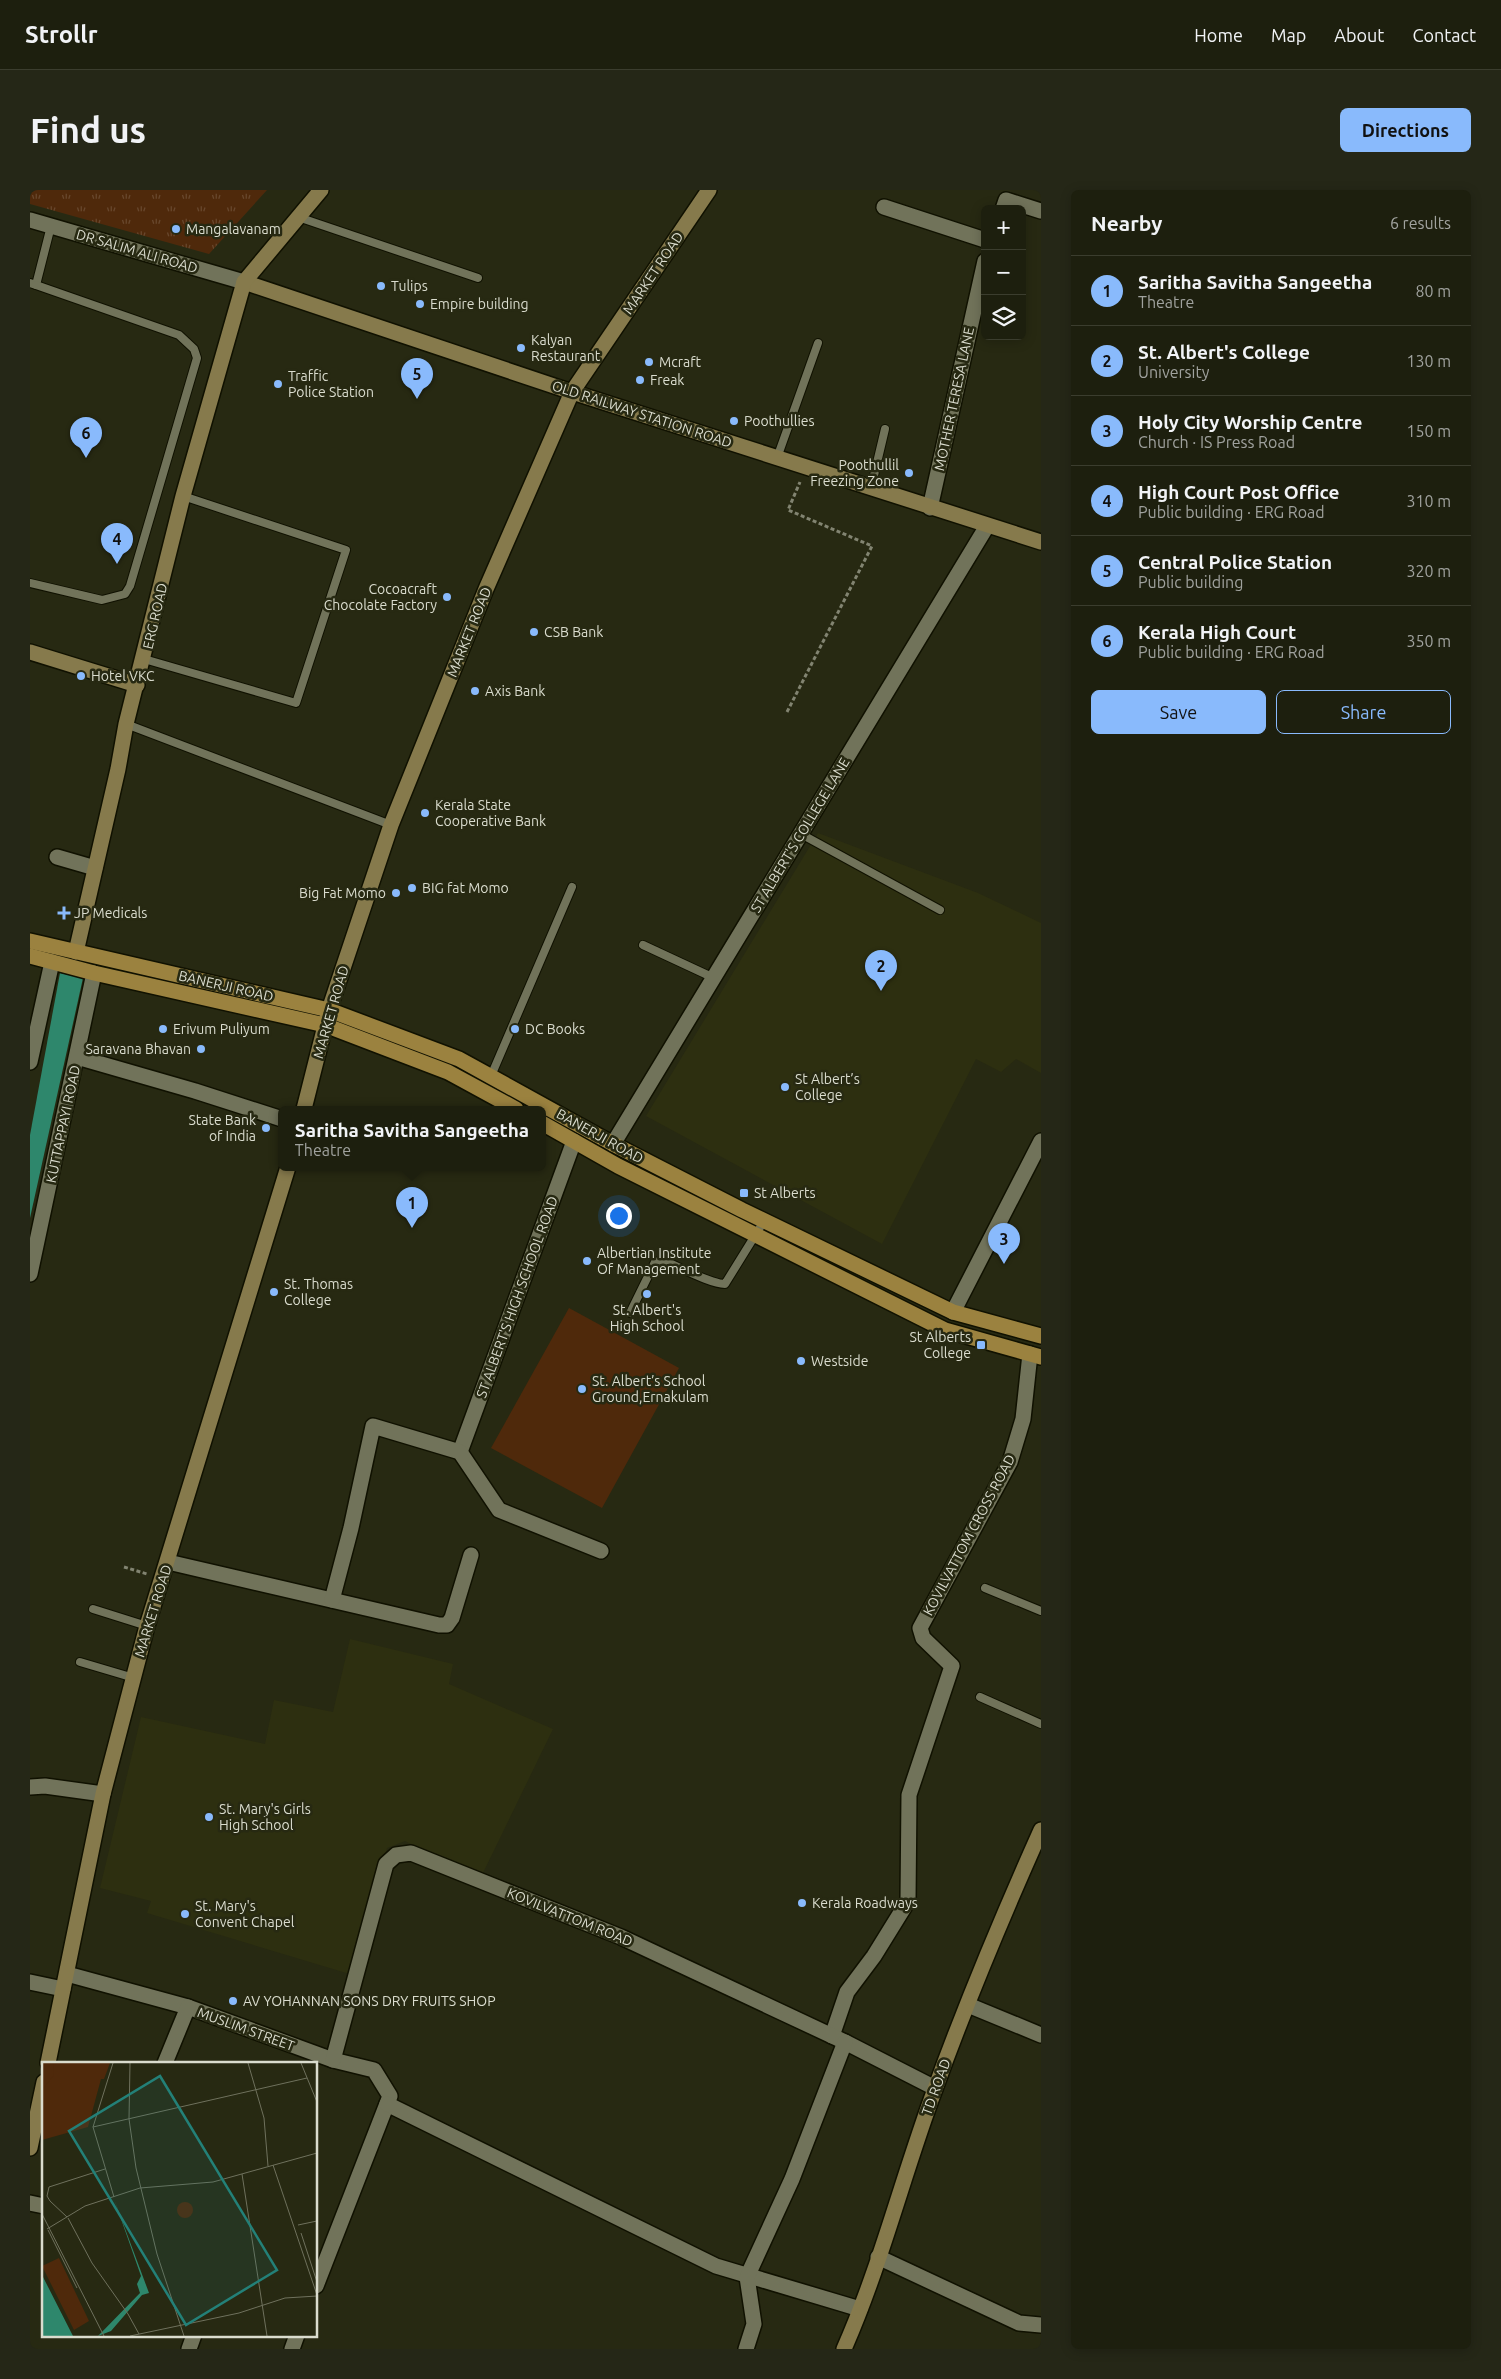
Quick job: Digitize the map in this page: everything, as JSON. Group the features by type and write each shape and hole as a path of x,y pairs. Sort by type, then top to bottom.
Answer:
{"main road":[{"name":"BANERJI ROAD","path":"30,941 54,954 74,960 94,973 327,1018 448,1072 510,1106"},
{"name":"BANERJI ROAD","path":"30,956 54,954"},
{"name":"BANERJI ROAD","path":"74,960 96,957 327,1018 459,1059 545,1106"},
{"path":"94,973 96,957"},
{"name":"BANERJI ROAD","path":"546,1106 613,1144 764,1221 953,1312 1041,1336"},
{"name":"BANERJI ROAD","path":"546,1126 945,1330 1035,1355"}],"street":[{"path":"244,282 321,190"},
{"name":"MARKET ROAD","path":"305,1106 327,1018 391,825 486,590 572,392 710,190"},
{"path":"1004,205 1006,200 1022,205"},
{"path":"1026,206 1041,211"},
{"path":"884,207 981,239"},
{"name":"DR SALIM ALI ROAD","path":"30,220 244,282"},
{"name":"MOTHER TERESA LANE","path":"930,508 981,279"},
{"name":"OLD RAILWAY STATION ROAD","path":"244,282 572,392 1041,542"},
{"name":"ERG ROAD","path":"74,960 118,769 126,724 144,659 183,496 216,388 244,282"},
{"name":"ST ALBERT'S COLLEGE LANE","path":"613,1144 987,526"},
{"path":"30,652 137,685"},
{"path":"57,857 95,868"},
{"path":"30,1062 54,954"},
{"name":"KUTTAPPAYI ROAD","path":"30,1274 94,973"},
{"path":"77,1057 195,1090 278,1118"},
{"name":"ST ALBERT'S HIGH SCHOOL ROAD","path":"460,1452 574,1141"},
{"path":"953,1312 1041,1141"},
{"name":"MARKET ROAD","path":"48,2062 103,1794 147,1626 287,1171"},
{"name":"KOVILVATTOM CROSS ROAD","path":"838,2039 847,1992 874,1956 908,1901 909,1795 952,1666 923,1638 920,1628 1010,1462 1023,1420 1035,1355"},
{"path":"332,1600 351,1528 372,1426 460,1452 499,1510 601,1552"},
{"path":"168,1562 447,1625 452,1618 471,1555"},
{"path":"30,1787 45,1786 103,1794"},
{"name":"TD ROAD","path":"844,2349 878,2257 935,2088 1007,1907 1041,1830"},
{"name":"KOVILVATTOM ROAD","path":"333,2060 386,1864 396,1855 411,1853 621,1937 838,2039 935,2088"},
{"name":"MUSLIM STREET","path":"67,1974 188,2008 333,2060 374,2070 390,2096 387,2104"},
{"path":"30,1982 63,1989"},
{"path":"968,2005 1041,2036"},
{"path":"165,2062 188,2008"},
{"path":"746,2349 754,2324 747,2277 792,2179 838,2039"},
{"path":"30,2148 42,2091"},
{"path":"318,2281 387,2104 716,2266 747,2277 860,2308"},
{"path":"878,2257 1019,2323 1041,2325"},
{"path":"189,2349 194,2336"},
{"path":"292,2349 297,2336"}],"lane":[{"path":"298,217 478,278"},
{"path":"30,583 102,600 125,594 130,586 197,358 194,349 179,334 33,284 51,226"},
{"path":"777,458 818,343"},
{"path":"871,488 885,429"},
{"path":"144,659 296,703 346,550 183,496"},
{"path":"126,724 391,825"},
{"path":"801,834 940,910"},
{"path":"492,1076 572,887"},
{"path":"643,945 714,978"},
{"path":"630,1313 655,1262 662,1260 694,1272 715,1284 724,1284 764,1221"},
{"path":"985,1588 1041,1611"},
{"path":"93,1609 147,1626"},
{"path":"80,1662 134,1678"},
{"path":"980,1697 1041,1724"}],"path":[{"path":"786,712 872,546 788,510 806,468"},
{"path":"124,1566 162,1579"}],"shaded area":[{"path":"818,833 978,893 1041,923 1041,1073 1016,1059 1001,1072 976,1059 882,1244 646,1116"},
{"path":"60,973 83,978 30,1218 30,1135"},
{"path":"350,1639 453,1664 449,1684 553,1729 481,1877 405,1841 387,1848 353,1975 147,1913 151,1901 100,1888 141,1717 265,1744 274,1700 333,1712"}],"green space":[{"name":"Mangalavanam","path":"30,190 267,190 209,254 30,204"},
{"path":"569,1308 679,1368 602,1508 491,1448"}],"place":[{"name":"Mangalavanam","path":"176,229"},
{"name":"Tulips","path":"381,286"},
{"name":"Empire building","path":"420,304"},
{"name":"Kalyan Restaurant","path":"521,348"},
{"name":"Mcraft","path":"649,362"},
{"name":"Freak","path":"640,380"},
{"name":"Traffic Police Station","path":"278,384"},
{"name":"Central Police Station","path":"417,399"},
{"name":"Poothullies","path":"734,421"},
{"name":"Kerala High Court","path":"86,458"},
{"name":"Poothullil Freezing Zone","path":"909,473"},
{"name":"High Court Post Office","path":"117,564"},
{"name":"Cocoacraft Chocolate Factory","path":"447,597"},
{"name":"CSB Bank","path":"534,632"},
{"name":"Hotel VKC","path":"81,676"},
{"name":"Axis Bank","path":"475,691"},
{"name":"Kerala State Cooperative Bank","path":"425,813"},
{"name":"BIG fat Momo","path":"412,888"},
{"name":"Big Fat Momo","path":"396,893"},
{"name":"JP Medicals","path":"64,913"},
{"name":"St. Albert's College","path":"881,991"},
{"name":"Erivum Puliyum","path":"163,1029"},
{"name":"DC Books","path":"515,1029"},
{"name":"Saravana Bhavan","path":"201,1049"},
{"name":"St Albert’s College","path":"785,1087"},
{"name":"State Bank of India","path":"266,1128"},
{"name":"St Alberts","path":"744,1193"},
{"name":"Saritha Savitha Sangeetha","path":"412,1228"},
{"name":"Albertian Institute Of Management","path":"587,1261"},
{"name":"Holy City Worship Centre","path":"1004,1264"},
{"name":"St. Thomas College","path":"274,1292"},
{"name":"St. Albert's High School","path":"647,1294"},
{"name":"St Alberts College","path":"981,1345"},
{"name":"Westside","path":"801,1361"},
{"name":"St. Albert’s School Ground,Ernakulam","path":"582,1389"},
{"name":"St. Mary's Girls High School","path":"209,1817"},
{"name":"Kerala Roadways","path":"802,1903"},
{"name":"St. Mary's Convent Chapel","path":"185,1914"},
{"name":"AV YOHANNAN SONS DRY FRUITS SHOP","path":"233,2001"}]}
